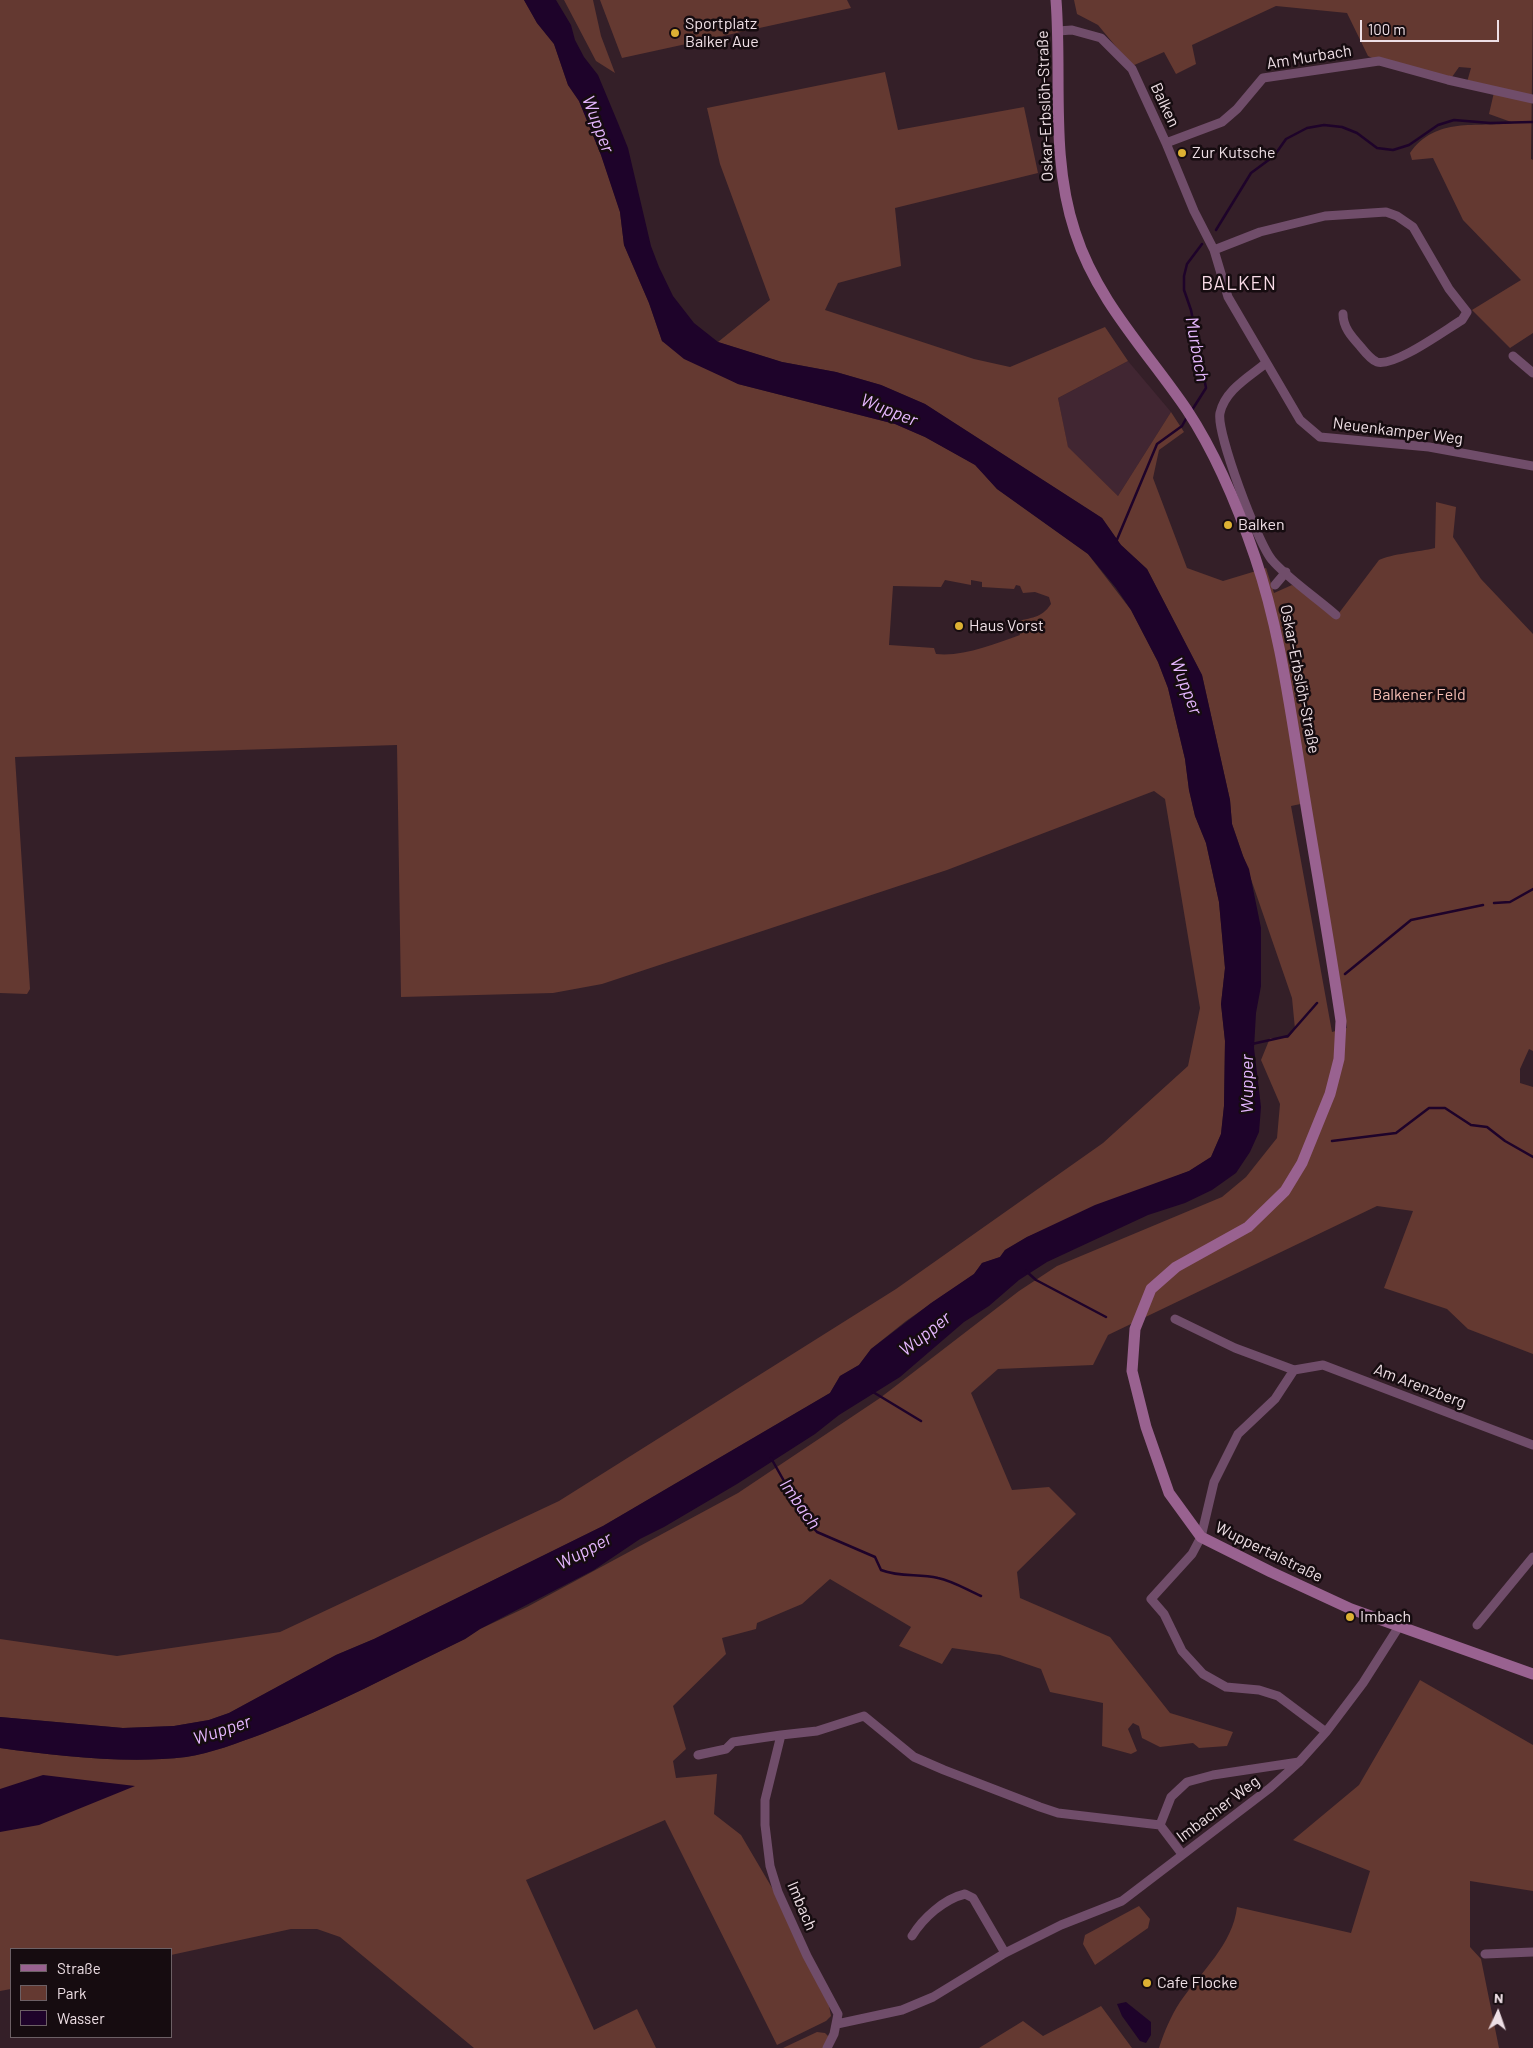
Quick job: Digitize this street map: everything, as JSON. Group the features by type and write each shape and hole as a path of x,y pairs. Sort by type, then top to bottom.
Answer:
{"main road":[{"name":"Oskar-Erbslöh-Straße","path":"1056,0 1060,150 1063,183 1075,232 1087,265 1107,302 1194,422 1223,478 1255,558 1274,625 1341,1021 1337,1068 1330,1094 1302,1163 1285,1191 1248,1227 1176,1267 1161,1278 1151,1289 1135,1329"},
{"name":"Wuppertalstraße","path":"1135,1329 1132,1371 1146,1428 1169,1492 1201,1537 1321,1596 1398,1628 1533,1674"}],"street":[{"name":"Balken","path":"1058,31 1072,30 1101,38 1132,69 1166,143 1194,211 1214,250 1228,297 1266,364"},
{"name":"Am Murbach","path":"1166,143 1222,122 1237,109 1262,78 1379,61 1465,84 1533,99"},
{"path":"1214,250 1260,232 1325,216 1386,212 1397,216 1413,227 1449,288 1467,312 1462,320 1398,357 1384,362 1375,362 1356,342 1343,324 1343,314"},
{"path":"1514,356 1533,373"},
{"path":"1266,364 1228,394 1220,414 1222,434 1242,495 1268,555 1336,615"},
{"name":"Neuenkamper Weg","path":"1266,364 1299,419 1320,437 1428,447 1533,466"},
{"path":"1275,585 1286,572"},
{"path":"1175,1319 1235,1348 1294,1370 1275,1399 1238,1434 1214,1482 1201,1537 1192,1554 1151,1599 1164,1614 1182,1651 1203,1674 1226,1687 1260,1690 1278,1696 1326,1732"},
{"name":"Am Arenzberg","path":"1294,1370 1323,1365 1533,1446"},
{"path":"1477,1625 1533,1557"},
{"name":"Imbacher Weg","path":"837,2024 902,2010 926,2000 1005,1953 1061,1925 1122,1901 1270,1788 1299,1762 1326,1732 1362,1683 1398,1628"},
{"path":"698,1755 726,1748 733,1742 817,1731 864,1716 914,1757 1040,1807 1058,1813 1160,1825 1182,1854"},
{"name":"Imbach","path":"781,1735 765,1800 765,1825 770,1866 778,1892 807,1956 838,2014 837,2024"},
{"path":"1160,1825 1171,1797 1187,1782 1213,1775 1299,1762"},
{"path":"912,1936 921,1921 958,1896 965,1894 973,1898 1005,1953"},
{"path":"1485,1954 1533,1952"},
{"path":"827,2048 837,2024"}],"shaded area":[{"path":"1128,361 1171,412 1118,496 1068,448 1058,398"}],"green space":[{"path":"0,0 524,0 537,23 554,44 568,85 579,101 601,155 620,212 624,245 649,303 662,341 738,384 895,424 925,437 976,465 997,489 1088,554 1131,610 1158,662 1168,688 1185,759 1195,816 1206,843 1219,902 1225,968 1221,1004 1225,1041 1224,1106 1221,1134 1211,1157 1189,1171 1027,1237 1005,1250 1000,1257 982,1263 974,1274 906,1321 871,1349 859,1365 840,1376 830,1393 603,1526 374,1639 336,1655 229,1713 209,1720 174,1726 123,1728 0,1717 0,1639 117,1656 280,1632 559,1501 896,1289 1103,1143 1188,1066 1200,1008 1165,799 1154,791 947,870 602,984 553,993 401,997 397,745 15,757 30,989 27,994 0,993","holes":["945,580 971,585 971,580 982,582 982,587 1014,589 1016,585 1020,586 1023,593 1035,592 1049,597 1051,604 1039,615 1015,622 1020,635 968,652 936,654 934,648 889,645 893,586 941,587"]},
{"path":"564,0 593,0 601,36 615,73 596,61"},
{"name":"Sportplatz Balker Aue","path":"600,0 847,0 851,8 622,58"},
{"path":"1074,0 1533,0 1531,159 1533,160 1533,333 1510,348 1472,310 1521,280 1463,220 1433,158 1412,160 1410,153 1420,141 1432,133 1444,129 1458,126 1514,123 1489,114 1495,88 1467,82 1471,68 1459,67 1452,77 1389,66 1368,56 1347,13 1276,6 1192,45 1196,64 1176,74 1164,52 1132,66 1098,25 1077,14"},
{"name":"Balkener Feld","path":"885,72 898,130 1024,107 1038,173 895,208 901,266 838,283 825,310 974,359 1010,367 1105,327 1128,361 1058,398 1068,447 1118,496 1171,412 1184,432 1159,450 1153,478 1187,568 1223,581 1266,568 1274,593 1292,585 1339,613 1379,560 1435,548 1436,502 1456,507 1453,537 1481,579 1533,634 1533,1051 1529,1049 1520,1069 1520,1083 1533,1087 1533,1354 1468,1329 1447,1309 1384,1288 1413,1211 1377,1206 1108,1335 1093,1365 998,1369 971,1393 1012,1490 1049,1487 1076,1514 1017,1572 1020,1598 1110,1637 1170,1713 1233,1732 1227,1746 1199,1748 1193,1743 1160,1747 1142,1738 1139,1726 1133,1723 1128,1729 1137,1751 1131,1754 1102,1746 1103,1703 1050,1692 1041,1669 1000,1655 952,1648 942,1664 899,1646 911,1627 830,1579 802,1604 757,1623 756,1629 722,1638 726,1654 673,1706 686,1749 673,1761 676,1778 717,1774 714,1814 741,1835 778,1898 829,2006 831,2016 826,2021 777,2045 665,1820 526,1880 594,2030 637,2009 656,2048 474,2048 340,1937 317,1929 291,1929 172,1955 172,1948 10,1948 10,1989 0,1991 0,1748 45,1754 117,1759 140,1760 186,1757 215,1750 262,1734 339,1701 527,1607 738,1493 880,1398 1019,1291 1057,1266 1222,1197 1246,1177 1277,1138 1280,1104 1261,1060 1270,1038 1288,1038 1295,1029 1292,998 1232,824 1230,800 1202,675 1147,569 1121,545 1102,518 925,404 881,385 836,372 782,362 718,342 770,300 720,164 707,108","holes":["1310,802 1347,1028 1332,1032 1291,806"]},
{"path":"1420,1680 1533,1745 1533,1891 1470,1881 1470,1947 1481,1959 1499,2048 1159,2048 1168,2024 1180,2002 1223,1945 1234,1920 1237,1907 1351,1933 1370,1871 1293,1840 1359,1785"},
{"path":"1139,1906 1150,1919 1148,1928 1095,1965 1083,1944 1085,1935"},
{"path":"1101,2006 1132,2048 979,2048 1023,2021 1043,2036"},
{"path":"817,2032 825,2033 829,2037 823,2048 783,2048"}],"water":[{"name":"Wupper","path":"524,0 556,0 571,25 575,40 584,57 598,75 628,148 651,246 659,267 673,296 694,323 718,342 782,362 836,372 881,385 925,404 1102,518 1121,545 1147,569 1202,675 1230,800 1232,824 1249,869 1261,928 1261,986 1256,1013 1254,1048 1261,1107 1259,1132 1250,1152 1236,1173 1212,1190 1185,1203 1148,1215 1047,1262 1019,1280 989,1306 964,1322 900,1377 839,1415 815,1434 737,1484 640,1539 594,1570 480,1629 465,1639 365,1688 262,1734 215,1750 186,1757 140,1760 117,1759 45,1754 0,1748 0,1717 123,1728 174,1726 209,1720 229,1713 336,1655 374,1639 603,1526 830,1393 840,1376 859,1365 871,1349 931,1303 974,1274 982,1263 1000,1257 1005,1250 1027,1237 1095,1205 1189,1171 1211,1157 1221,1134 1224,1106 1225,1041 1221,1004 1225,968 1219,902 1206,843 1195,816 1185,759 1168,688 1158,662 1131,610 1116,588 1088,554 997,489 975,465 925,437 895,424 738,384 684,359 662,341 649,303 624,245 620,212 601,155 579,101 568,85 554,44 537,23"},
{"path":"43,1775 135,1786 39,1825 0,1832 0,1789"},
{"path":"1126,2002 1151,2022 1151,2035 1146,2043 1140,2041 1122,2016 1117,2004"}],"waterway":[{"name":"Murbach","path":"1216,230 1251,173 1274,156 1286,139 1307,128 1324,125 1342,127 1357,133 1377,148 1393,150 1409,145 1438,125 1454,120 1490,123 1533,122"},
{"name":"Murbach","path":"1192,410 1206,388 1191,310 1184,290 1184,276 1187,264 1202,244"},
{"name":"Murbach","path":"1116,542 1157,444 1182,426 1187,417"},
{"path":"1494,903 1510,902 1533,889"},
{"path":"1345,974 1411,920 1483,905"},
{"path":"1252,1044 1288,1036 1317,1003"},
{"path":"1332,1141 1396,1133 1429,1108 1445,1108 1471,1125 1487,1127 1505,1141 1533,1157"},
{"path":"1026,1271 1036,1280 1106,1317"},
{"path":"873,1392 921,1421"},
{"name":"Imbach","path":"771,1458 806,1520 817,1532 875,1557 881,1570 896,1574 944,1579 981,1596"}],"place":[{"name":"Sportplatz Balker Aue","path":"675,33"},
{"name":"Zur Kutsche","path":"1182,153"},
{"name":"Balken","path":"1228,525"},
{"name":"Haus Vorst","path":"959,626"},
{"name":"Imbach","path":"1350,1617"},
{"name":"Cafe Flocke","path":"1147,1983"}],"district":[{"name":"BALKEN","path":"1239,284"}]}
